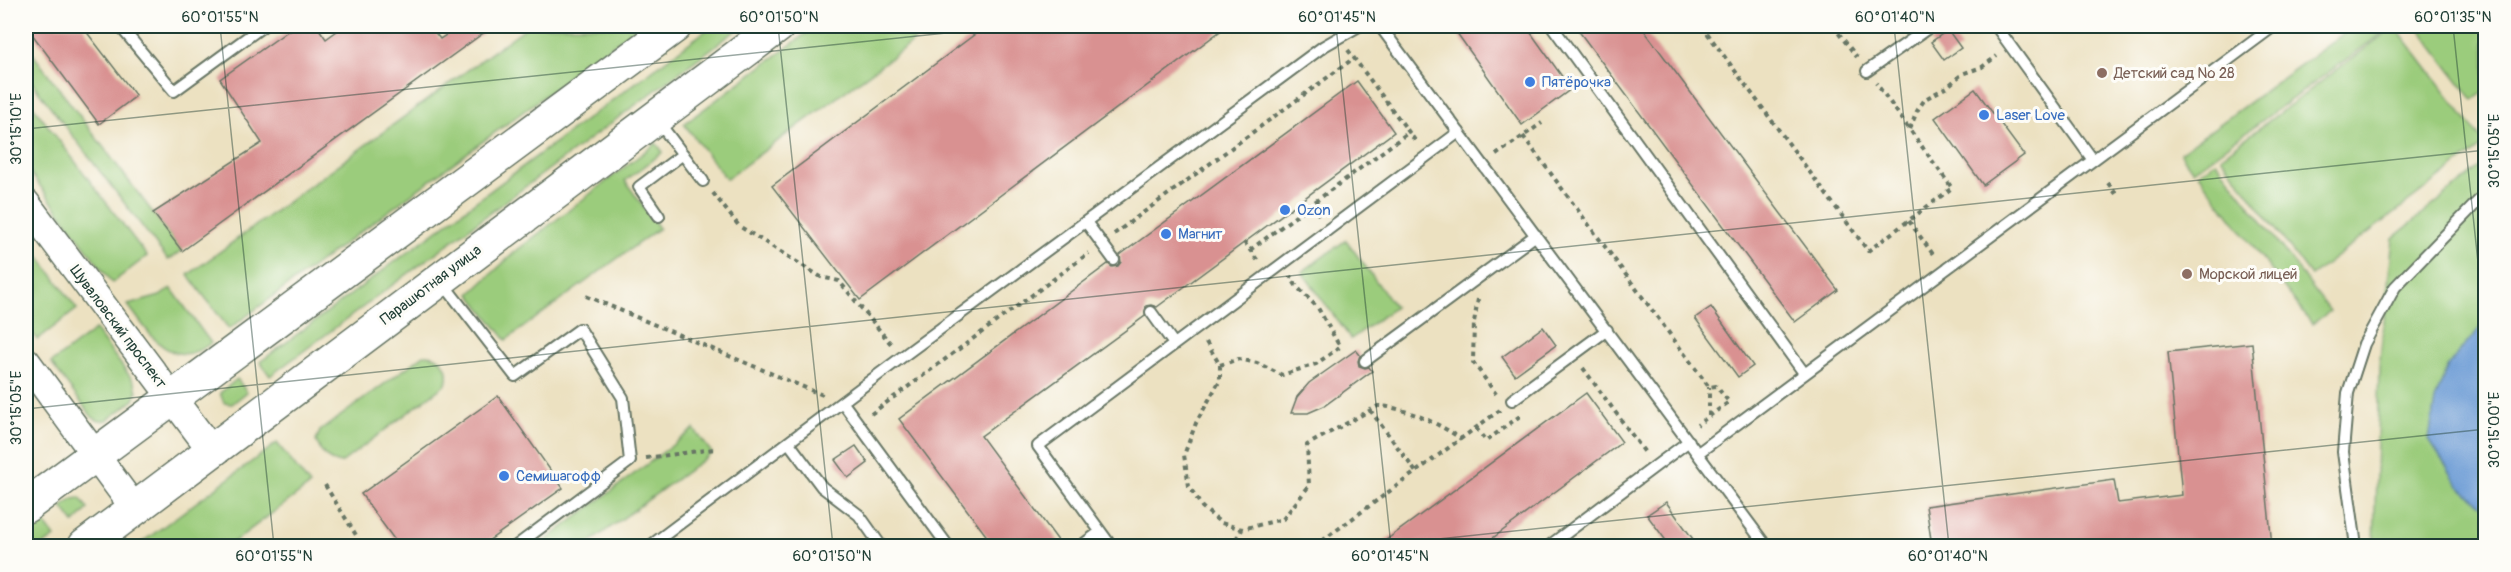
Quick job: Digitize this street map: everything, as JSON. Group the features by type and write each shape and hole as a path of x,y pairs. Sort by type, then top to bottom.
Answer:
{"main road":[{"path":"26,506 675,26"},
{"name":"Парашютная улица","path":"85,546 778,26"}],"street":[{"name":"Шуваловский проспект","path":"26,203 212,451"},
{"path":"26,361 135,509"}],"lane":[{"path":"120,26 174,91 263,26"},
{"path":"650,546 1086,222 1339,38 1359,26"},
{"path":"1380,26 1766,546"},
{"path":"1552,26 1804,373"},
{"path":"1867,71 1931,26"},
{"path":"1996,26 2093,160"},
{"path":"1698,453 2274,26"},
{"path":"655,117 704,181"},
{"path":"1112,546 1038,446 1459,132"},
{"path":"659,216 639,188 682,153"},
{"path":"2356,546 2343,452 2348,393 2364,344 2395,287 2486,193"},
{"path":"1086,222 1114,260"},
{"path":"1365,361 1536,235"},
{"path":"440,279 515,376 580,329 623,398 630,460 516,546"},
{"path":"1150,312 1174,344"},
{"path":"1509,404 1607,330"},
{"path":"843,403 948,546"},
{"path":"1549,546 1689,441"},
{"path":"789,443 822,487 859,515 881,546"},
{"path":"1081,546 1100,532"}],"path":[{"path":"1702,26 1869,251 1952,188 1833,26"},
{"path":"1339,38 1426,156"},
{"path":"1910,130 1917,111 1925,99 1947,87 1962,74 1982,67 2011,46"},
{"path":"1483,165 1542,123"},
{"path":"1250,250 1409,132"},
{"path":"1523,136 1709,387 1709,416"},
{"path":"2108,183 2116,194"},
{"path":"717,199 739,226 821,277 839,281 902,357"},
{"path":"1909,220 1926,244"},
{"path":"1244,242 1260,263"},
{"path":"1220,365 1239,359 1257,363 1282,375 1316,364 1340,347 1318,308 1297,287 1282,262"},
{"path":"1315,546 1509,404 1473,362 1474,322 1483,274"},
{"path":"586,296 843,403"},
{"path":"1197,327 1220,365 1220,380 1196,423 1184,455 1189,486 1202,507 1221,523 1242,529 1283,519 1309,486 1307,445 1378,406 1390,406 1427,422 1444,426 1461,439"},
{"path":"1573,355 1655,467"},
{"path":"1697,425 1729,402 1716,386 1709,387"},
{"path":"1370,411 1416,472"},
{"path":"630,460 714,448"},
{"path":"326,485 356,535 357,546"},
{"path":"1230,546 1242,529"},
{"path":"1139,546 1148,541 1163,540 1171,546"}],"green space":[{"path":"528,26 639,26 229,329 188,275"},
{"path":"712,26 742,26 270,376 260,362"},
{"path":"816,26 934,26 726,179 684,124"},
{"path":"2354,26 2392,26 2193,171 2180,153"},
{"path":"2395,26 2485,144 2311,276 2221,157"},
{"path":"2417,26 2485,26 2485,91 2473,100"},
{"path":"26,45 182,251 168,260 26,75"},
{"path":"26,97 147,256 112,283 26,167"},
{"path":"656,143 663,152 625,181 659,228 506,340 470,294 516,251"},
{"path":"2216,161 2330,311 2312,324 2198,174"},
{"path":"2485,163 2485,545 2374,546 2379,368 2393,238"},
{"path":"26,238 77,309 37,340 26,325"},
{"path":"1346,240 1395,307 1351,339 1302,272"},
{"path":"171,288 211,343 197,351 184,354 173,352 163,346 153,338 128,305 160,296"},
{"path":"95,330 135,383 137,392 134,400 107,420 99,421 92,417 51,363"},
{"path":"424,355 435,357 443,363 447,373 446,384 341,463 332,461 320,450 316,441 320,431"},
{"path":"237,379 247,392 232,404 224,403 220,393"},
{"path":"694,429 712,453 585,546 538,546"},
{"path":"277,443 310,485 228,546 137,546"},
{"path":"80,498 88,509 74,523 62,507 73,499"},
{"path":"43,521 55,537 42,546 26,546 26,534"}],"water":[{"path":"2485,322 2485,508 2459,486 2429,440 2435,400 2448,365"}],"building":[{"path":"26,26 82,26 136,96 99,124"},
{"path":"295,26 317,26 326,39 344,26 430,26 440,39 460,26 493,26 182,251 153,213 262,143 220,79"},
{"path":"986,26 1227,26 860,300 772,186"},
{"path":"1452,26 1526,26 1571,89 1522,125"},
{"path":"1575,26 1641,26 1838,290 1795,322"},
{"path":"1948,30 1961,48 1944,60 1931,42"},
{"path":"1357,81 1394,132 1157,307 1146,306 1145,316 981,436 1062,546 994,546 899,419 1108,264 1112,267 1118,266 1121,262 1120,255"},
{"path":"1975,89 2024,155 1983,185 1935,118"},
{"path":"1711,307 1753,366 1738,377 1695,318"},
{"path":"1543,327 1556,345 1515,375 1502,357"},
{"path":"2252,343 2272,546 1932,546 1926,506 2114,480 2118,503 2182,495 2168,352"},
{"path":"1356,350 1360,355 1359,366 1369,367 1372,371 1324,406 1308,413 1291,413 1297,397 1309,383"},
{"path":"1586,393 1622,442 1482,546 1378,546"},
{"path":"498,396 563,488 481,546 399,546 361,494"},
{"path":"856,446 868,463 848,478 835,460"},
{"path":"1666,502 1698,546 1670,546 1647,515"}],"place":[{"name":"Детский сад № 28","path":"2102,73"},
{"name":"Пятёрочка","path":"1530,82"},
{"name":"Laser Love","path":"1984,115"},
{"name":"Ozon","path":"1285,210"},
{"name":"Магнит","path":"1166,234"},
{"name":"Морской лицей","path":"2187,274"},
{"name":"Семишагофф","path":"504,476"}]}
